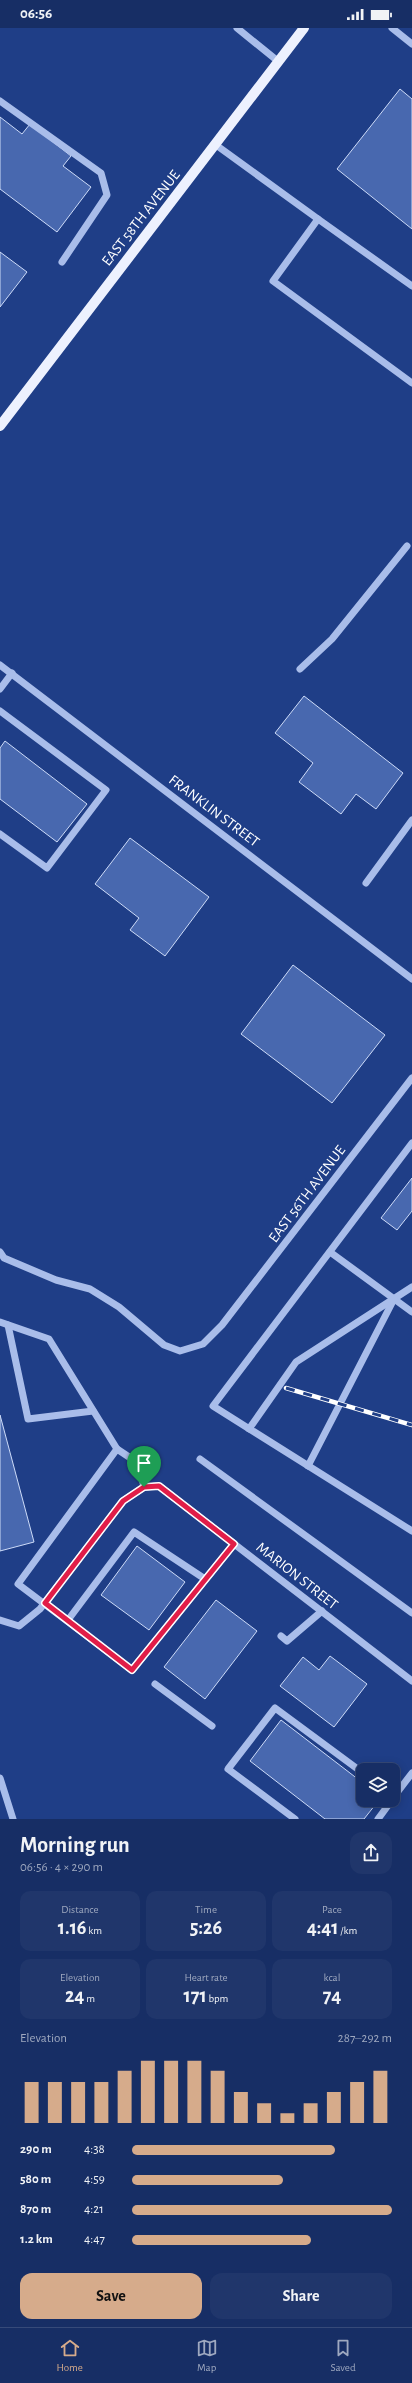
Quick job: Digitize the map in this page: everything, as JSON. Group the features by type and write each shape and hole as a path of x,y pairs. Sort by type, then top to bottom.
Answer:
{"main road":[{"name":"EAST 58TH AVENUE","path":"0,426 304,28"}],"street":[{"path":"237,28 279,62"},
{"path":"392,28 412,44"},
{"path":"0,100 100,174 107,194 62,262"},
{"path":"216,145 412,286"},
{"path":"318,219 273,281 412,384"},
{"path":"300,669 332,639 407,546"},
{"name":"FRANKLIN STREET","path":"0,664 412,979"},
{"path":"0,689 12,673"},
{"path":"0,711 106,790 47,868 0,834"},
{"path":"366,883 412,820"},
{"name":"EAST 56TH AVENUE","path":"0,1252 4,1258 56,1280 90,1289 119,1307 164,1345 180,1350 203,1344 222,1325 412,1078"},
{"path":"412,1143 213,1406 412,1531"},
{"path":"330,1252 412,1312"},
{"path":"249,1429 296,1362 412,1287"},
{"path":"308,1466 394,1298"},
{"path":"0,1322 49,1339 117,1449 138,1463 144,1487 123,1501 43,1606 19,1626 0,1620"},
{"path":"8,1325 28,1419 93,1411"},
{"path":"117,1449 18,1584 43,1606 68,1620 132,1670 234,1544"},
{"path":"200,1458 412,1613"},
{"name":"MARION STREET","path":"144,1487 159,1486 412,1680"},
{"path":"68,1620 134,1532 205,1579"},
{"path":"281,1636 287,1641 322,1611"},
{"path":"155,1684 212,1726"},
{"path":"295,1819 228,1768 275,1708 356,1767"},
{"path":"400,1788 412,1772"},
{"path":"0,1778 13,1819"},
{"path":"378,1819 386,1807"}],"building":[{"path":"400,89 412,99 412,229 337,169"},
{"path":"0,117 22,134 30,124 71,156 63,166 91,187 57,232 0,189"},
{"path":"0,252 27,272 0,307"},
{"path":"304,696 403,773 376,809 356,794 341,814 299,782 313,763 275,733"},
{"path":"5,741 87,804 57,842 0,799 0,748"},
{"path":"130,838 209,897 165,956 130,930 139,918 95,884"},
{"path":"293,965 385,1035 332,1103 241,1034"},
{"path":"412,1178 412,1211 397,1230 381,1218"},
{"path":"0,1415 34,1542 0,1551"},
{"path":"137,1546 185,1582 149,1630 101,1595"},
{"path":"216,1600 257,1631 205,1699 164,1667"},
{"path":"330,1656 367,1684 334,1727 280,1686 303,1657 319,1670"},
{"path":"281,1720 356,1778 356,1807 373,1807 364,1819 325,1819 250,1761"}],"railway":[{"path":"286,1388 412,1425"}],"route":[{"path":"159,1486 234,1544 132,1670 45,1603 123,1501 144,1487 159,1486"}]}
